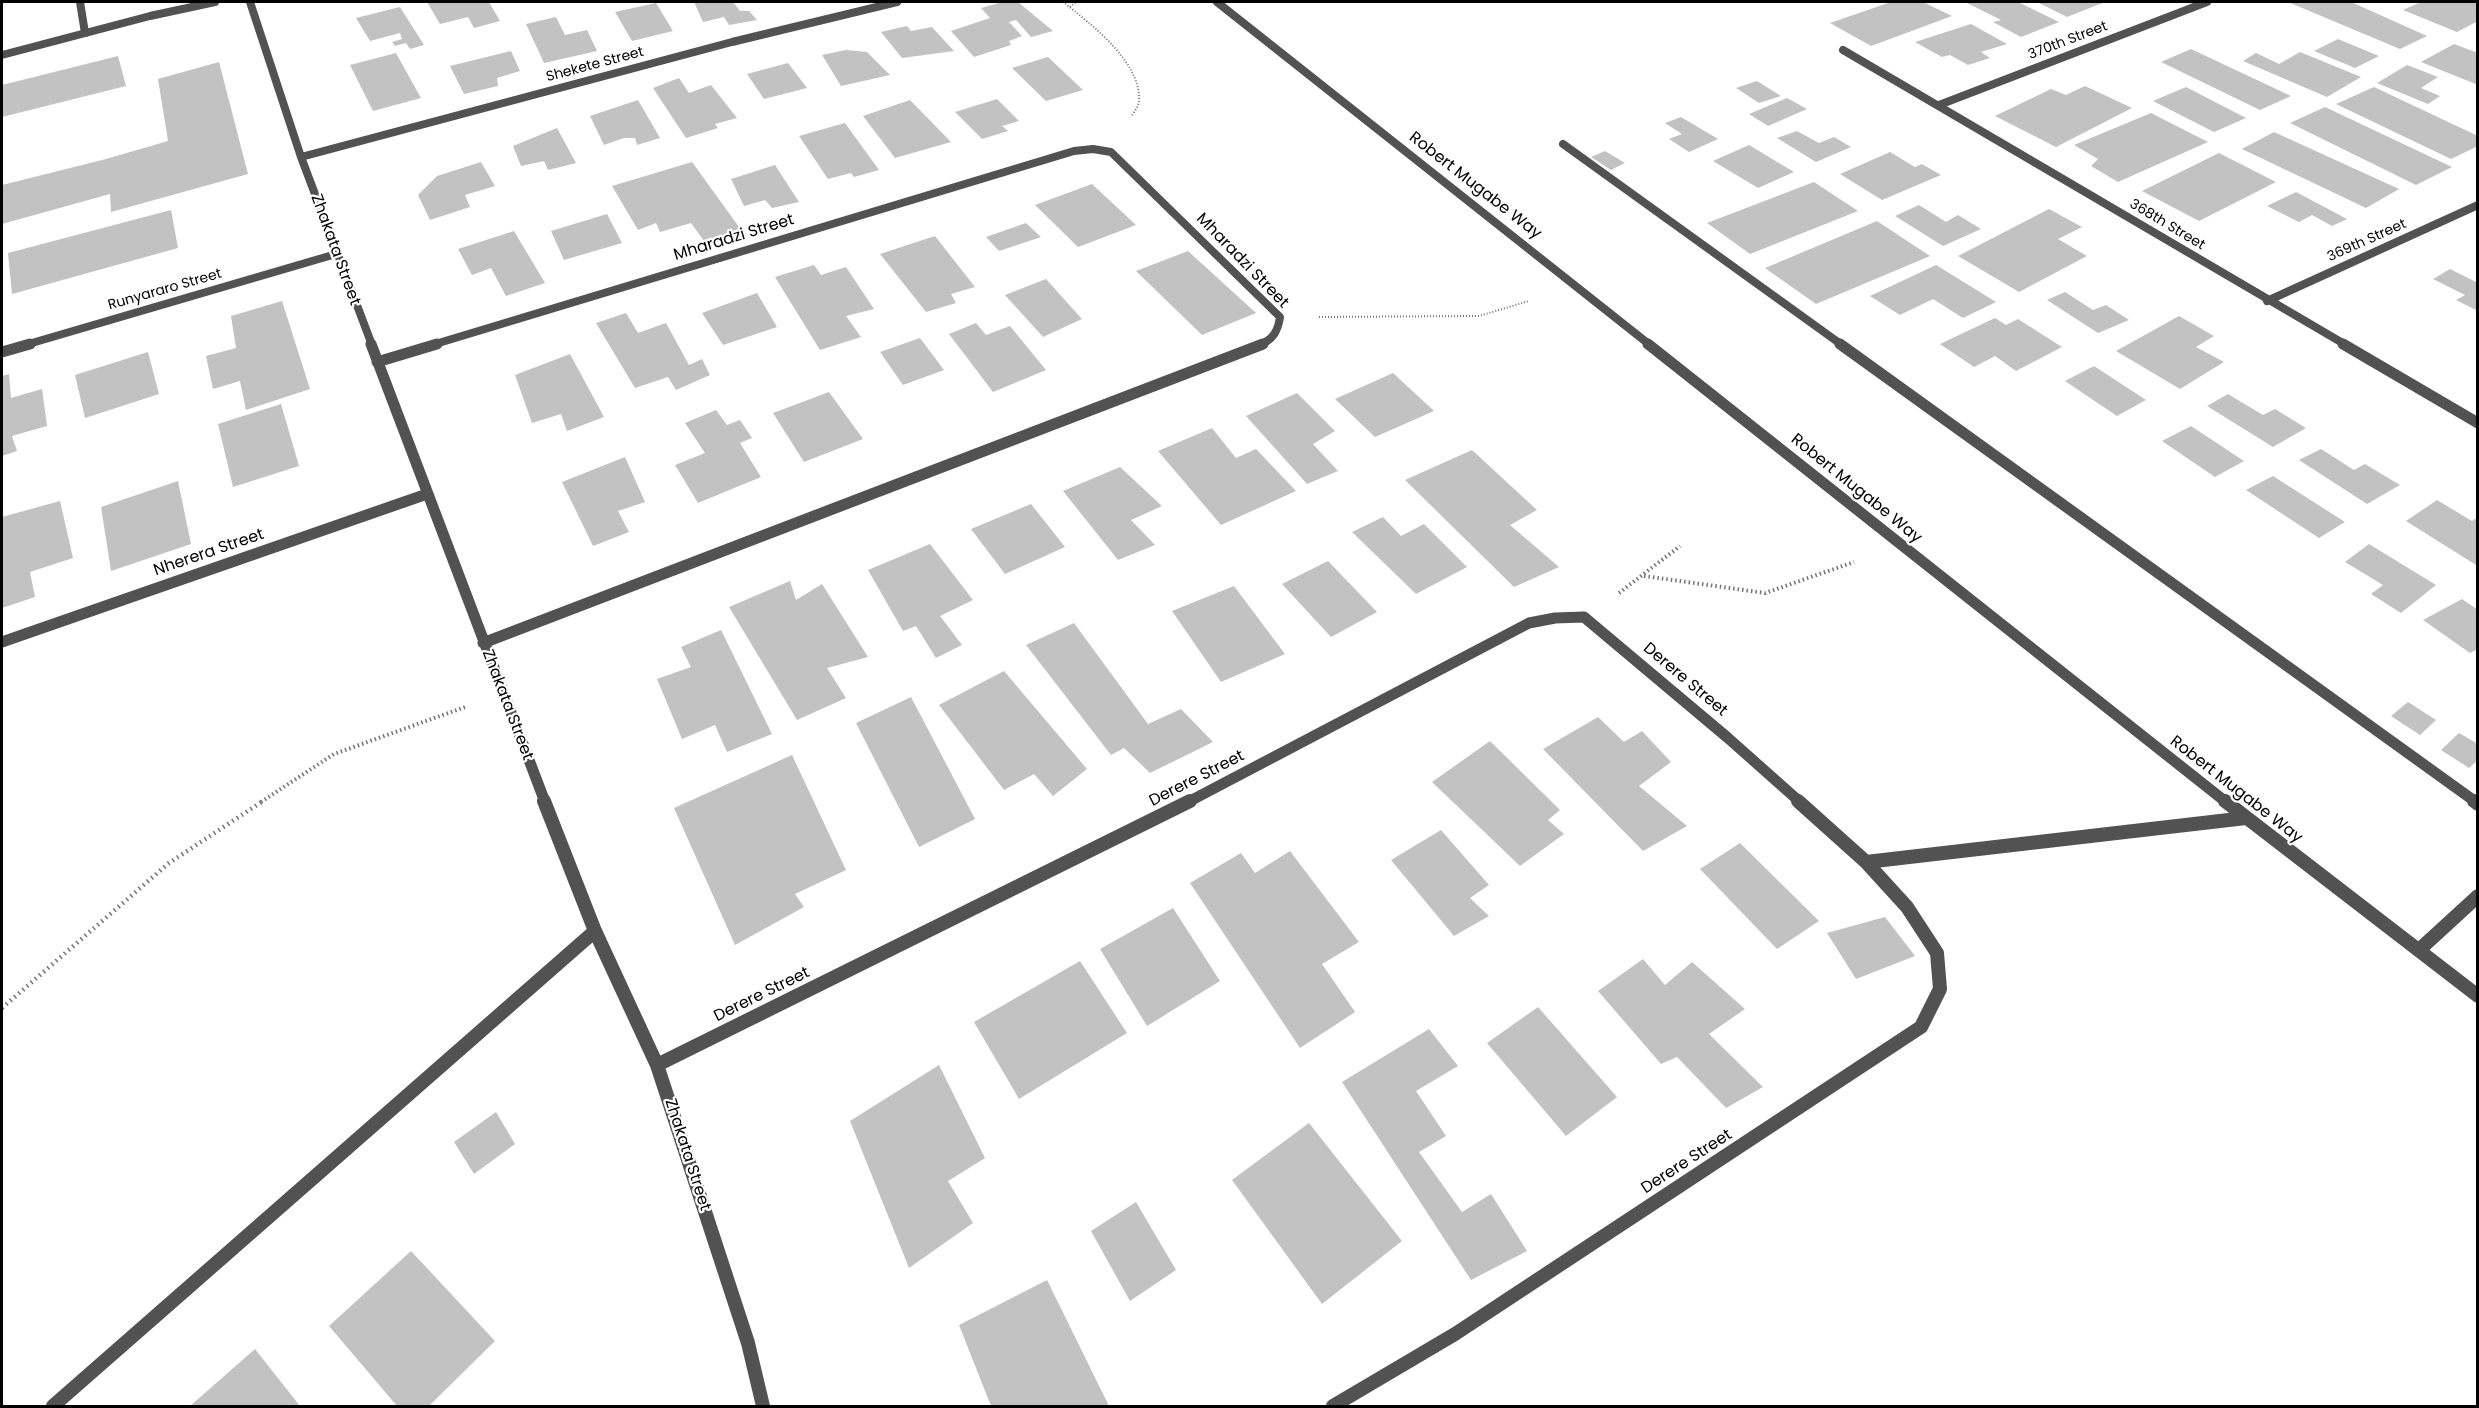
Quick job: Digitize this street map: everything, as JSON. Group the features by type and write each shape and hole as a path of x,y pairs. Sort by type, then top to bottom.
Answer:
{"street":[{"path":"80,2 86,33"},
{"path":"2,55 215,2"},
{"name":"Zhakata Street","path":"250,2 336,254 502,693 595,931 657,1065 748,1343 763,1407"},
{"name":"Shekete Street","path":"301,157 732,42 897,2"},
{"name":"Robert Mugabe Way","path":"1218,2 2246,818 2478,996"},
{"name":"370th Street","path":"1939,105 2207,2"},
{"name":"368th Street","path":"1843,50 2478,423"},
{"path":"1563,144 2478,804"},
{"name":"Mharadzi Street","path":"377,362 1074,151 1093,149 1112,152 1280,317 1278,331 1265,343 483,643"},
{"name":"369th Street","path":"2267,301 2478,205"},
{"name":"Runyararo Street","path":"2,352 336,254"},
{"name":"Nherera Street","path":"2,642 427,494"},
{"name":"Derere Street","path":"657,1065 1139,828 1529,623 1555,618 1584,617 1728,738 1866,862 1908,908 1937,953 1940,989 1921,1028 1455,1334 1333,1407"},
{"path":"1866,862 2246,818"},
{"path":"2419,950 2478,896"},
{"path":"53,1407 595,931"}],"path":[{"path":"1063,2 1096,29 1124,60 1136,80 1139,102 1112,152"},
{"path":"1070,7 1076,2"},
{"path":"1280,317 1479,316 1578,286"},
{"path":"1644,576 1765,593 1903,545"},
{"path":"1584,617 1644,576 1680,546"},
{"path":"2,1008 169,863 334,753 502,693"}],"building":[{"path":"427,2 489,2 500,21 474,28 468,17 440,24"},
{"path":"694,2 733,2 740,11 749,11 757,20 729,25 724,17 703,22"},
{"path":"1003,2 1018,2 1053,31 1031,37 1016,20 1009,22 1022,36 1009,41 1011,45 974,57 951,31 990,18 981,8"},
{"path":"1891,2 1923,2 1952,16 1871,46 1830,23"},
{"path":"1965,2 2018,2 2059,22 2021,37 1993,22 2001,20"},
{"path":"2105,2 2067,17 2039,3"},
{"path":"2288,2 2351,2 2427,36 2400,49"},
{"path":"2421,2 2478,2 2478,21 2457,32 2403,10"},
{"path":"656,3 673,31 632,41 615,12"},
{"path":"400,7 424,45 410,49 406,43 395,46 392,42 402,39 400,33 370,41 356,18"},
{"path":"556,17 565,35 587,30 597,51 544,63 526,24"},
{"path":"1971,24 2007,44 1981,52 1990,58 1968,65 1950,55 1942,57 1915,42"},
{"path":"907,26 911,31 932,27 954,51 902,58 881,32"},
{"path":"2338,39 2379,56 2355,68 2314,51"},
{"path":"2454,44 2478,53 2478,85 2421,62"},
{"path":"2191,49 2291,96 2260,110 2161,62"},
{"path":"846,50 867,52 890,75 841,86 822,55"},
{"path":"511,51 520,71 497,78 498,86 464,94 450,66"},
{"path":"2300,52 2361,77 2327,97 2243,61 2256,53 2279,64"},
{"path":"396,53 421,98 373,111 350,65"},
{"path":"118,56 126,86 2,117 2,85"},
{"path":"1048,57 1083,90 1046,101 1012,68"},
{"path":"219,62 248,174 111,212 110,194 2,224 2,185 168,141 158,79"},
{"path":"788,63 807,88 764,99 747,74"},
{"path":"2407,65 2438,77 2421,88 2440,96 2428,104 2377,83"},
{"path":"679,78 689,93 711,85 737,118 715,124 718,128 686,138 653,88"},
{"path":"1757,81 1781,96 1759,103 1736,88"},
{"path":"2085,86 2132,108 2056,147 1995,116 2051,89 2066,95"},
{"path":"2186,87 2246,118 2214,132 2153,101"},
{"path":"2374,87 2478,136 2478,146 2451,159 2336,104"},
{"path":"1787,98 1807,109 1768,126 1749,114"},
{"path":"997,99 1019,121 1002,126 1008,131 982,139 955,112"},
{"path":"638,100 660,138 637,145 635,138 624,138 604,145 590,116"},
{"path":"910,100 951,142 895,158 863,116"},
{"path":"2325,107 2452,167 2416,185 2290,123"},
{"path":"2151,113 2208,142 2118,182 2091,166 2098,159 2074,145"},
{"path":"1681,117 1718,139 1689,152 1669,139 1682,134 1665,123"},
{"path":"845,123 879,170 854,177 851,173 828,179 799,136"},
{"path":"557,128 576,163 548,170 544,161 521,166 513,146"},
{"path":"1797,131 1819,143 1834,137 1851,147 1816,162 1777,138"},
{"path":"2274,132 2399,189 2366,208 2242,149"},
{"path":"1749,145 1794,172 1758,188 1713,161"},
{"path":"1605,151 1625,163 1611,170 1591,157"},
{"path":"1890,152 1915,167 1922,164 1941,175 1882,200 1840,174"},
{"path":"2219,153 2276,182 2199,221 2142,191"},
{"path":"481,162 495,186 465,195 470,207 430,220 418,195 437,176"},
{"path":"692,162 742,231 704,241 691,223 660,232 656,223 638,230 612,186"},
{"path":"775,165 799,202 772,208 765,200 744,206 731,179"},
{"path":"1814,182 1858,211 1750,254 1707,223"},
{"path":"1092,184 1136,225 1078,247 1035,205"},
{"path":"2296,192 2347,219 2332,226 2312,215 2299,222 2267,206"},
{"path":"1919,205 1946,222 1958,215 1981,229 1943,246 1895,216"},
{"path":"2049,209 2082,227 2058,239 2087,256 2019,292 1958,256"},
{"path":"171,210 178,248 12,294 8,253"},
{"path":"607,214 622,243 564,260 551,231"},
{"path":"1877,221 1930,256 1816,304 1765,268"},
{"path":"1026,223 1041,237 999,251 986,237"},
{"path":"514,231 545,283 506,296 491,268 472,275 458,249"},
{"path":"935,236 975,287 951,294 956,303 926,312 880,254"},
{"path":"1188,251 1256,313 1202,335 1136,271"},
{"path":"814,265 821,275 846,267 874,309 846,316 861,337 820,350 775,277"},
{"path":"1936,265 1996,302 1963,318 1933,299 1900,315 1870,296"},
{"path":"2450,269 2478,283 2478,311 2456,300 2465,295 2433,279"},
{"path":"1046,279 1082,319 1043,337 1005,295"},
{"path":"2065,292 2093,310 2106,305 2129,320 2098,333 2047,300"},
{"path":"757,293 777,327 723,345 702,313"},
{"path":"282,301 310,389 246,410 240,381 213,389 206,356 236,348 231,316"},
{"path":"626,313 638,333 666,323 689,365 702,359 710,375 676,390 668,377 635,388 596,323"},
{"path":"2179,316 2214,336 2196,347 2224,362 2180,389 2116,351"},
{"path":"1995,318 2006,325 2018,319 2062,347 2016,371 1995,356 1974,367 1940,344"},
{"path":"976,323 986,335 1010,326 1046,370 993,392 949,334"},
{"path":"920,338 944,370 903,385 880,352"},
{"path":"148,352 159,394 85,418 75,375"},
{"path":"570,354 604,417 567,431 561,414 532,423 515,375"},
{"path":"2094,366 2146,400 2117,416 2065,381"},
{"path":"1393,373 1434,411 1375,437 1335,399"},
{"path":"9,374 11,398 42,389 47,426 12,436 17,451 2,456 2,376"},
{"path":"829,392 863,439 804,462 773,413"},
{"path":"1297,393 1335,431 1313,444 1338,471 1307,484 1246,416"},
{"path":"2228,394 2263,415 2275,409 2306,428 2273,447 2207,406"},
{"path":"281,404 299,466 233,487 218,424"},
{"path":"716,410 727,425 740,420 752,438 740,443 761,477 698,503 675,465 705,453 685,423"},
{"path":"2191,426 2244,461 2215,477 2162,441"},
{"path":"1212,428 1236,458 1256,449 1296,491 1221,525 1158,451"},
{"path":"2321,449 2354,470 2365,464 2400,485 2367,504 2299,460"},
{"path":"1472,450 1537,510 1510,525 1559,567 1514,587 1405,480"},
{"path":"625,457 645,502 618,511 629,532 593,546 562,482"},
{"path":"1120,467 1162,506 1131,520 1155,545 1118,560 1063,491"},
{"path":"2273,476 2345,522 2319,538 2246,490"},
{"path":"178,481 191,544 111,571 101,507"},
{"path":"2437,500 2472,521 2478,517 2476,565 2406,521"},
{"path":"60,501 73,558 30,572 35,597 2,608 2,517"},
{"path":"1031,504 1065,547 1005,574 971,529"},
{"path":"1383,517 1401,536 1424,524 1467,567 1416,594 1352,532"},
{"path":"930,544 973,600 940,616 962,645 936,658 916,626 903,631 868,570"},
{"path":"2369,544 2436,585 2401,613 2371,594 2383,585 2345,562"},
{"path":"1328,561 1377,612 1331,637 1282,584"},
{"path":"790,581 796,600 822,584 868,657 827,668 846,698 797,720 729,607"},
{"path":"1234,586 1285,654 1221,682 1172,611"},
{"path":"2462,599 2478,610 2478,649 2470,653 2423,620"},
{"path":"1074,623 1148,724 1181,709 1213,742 1150,773 1124,748 1111,755 1026,645"},
{"path":"721,630 772,734 727,752 715,725 682,739 657,679 691,667 681,647"},
{"path":"1004,671 1087,769 1053,796 1034,774 1004,790 939,705"},
{"path":"911,697 975,819 919,847 856,723"},
{"path":"2408,702 2436,720 2420,735 2391,716"},
{"path":"1598,717 1624,742 1642,731 1671,762 1639,786 1687,826 1643,851 1543,749"},
{"path":"2459,733 2478,744 2478,760 2469,768 2441,750"},
{"path":"1490,741 1560,810 1548,820 1564,834 1520,866 1432,782"},
{"path":"792,755 846,870 795,894 804,907 735,945 674,808"},
{"path":"1441,830 1489,885 1470,898 1489,916 1454,936 1391,860"},
{"path":"1740,843 1819,921 1777,949 1700,869"},
{"path":"1290,851 1359,942 1322,964 1355,1012 1300,1048 1190,883 1241,853 1255,873"},
{"path":"1173,908 1220,981 1147,1026 1100,949"},
{"path":"1885,917 1915,956 1856,979 1827,933"},
{"path":"1643,959 1665,985 1692,962 1745,1009 1709,1034 1763,1087 1726,1108 1677,1057 1661,1064 1598,991"},
{"path":"1080,961 1127,1033 1019,1099 974,1022"},
{"path":"1538,1007 1617,1097 1566,1136 1487,1043"},
{"path":"1429,1029 1458,1066 1416,1091 1446,1136 1419,1152 1462,1212 1491,1194 1527,1251 1471,1280 1342,1082"},
{"path":"939,1065 985,1158 948,1181 973,1223 909,1268 850,1121"},
{"path":"496,1112 515,1144 474,1174 454,1142"},
{"path":"1309,1123 1402,1241 1322,1304 1232,1180"},
{"path":"1136,1202 1176,1270 1130,1301 1091,1231"},
{"path":"411,1251 495,1341 429,1406 397,1406 329,1326"},
{"path":"1047,1280 1109,1406 991,1406 959,1325"},
{"path":"255,1349 300,1406 190,1406"}]}
